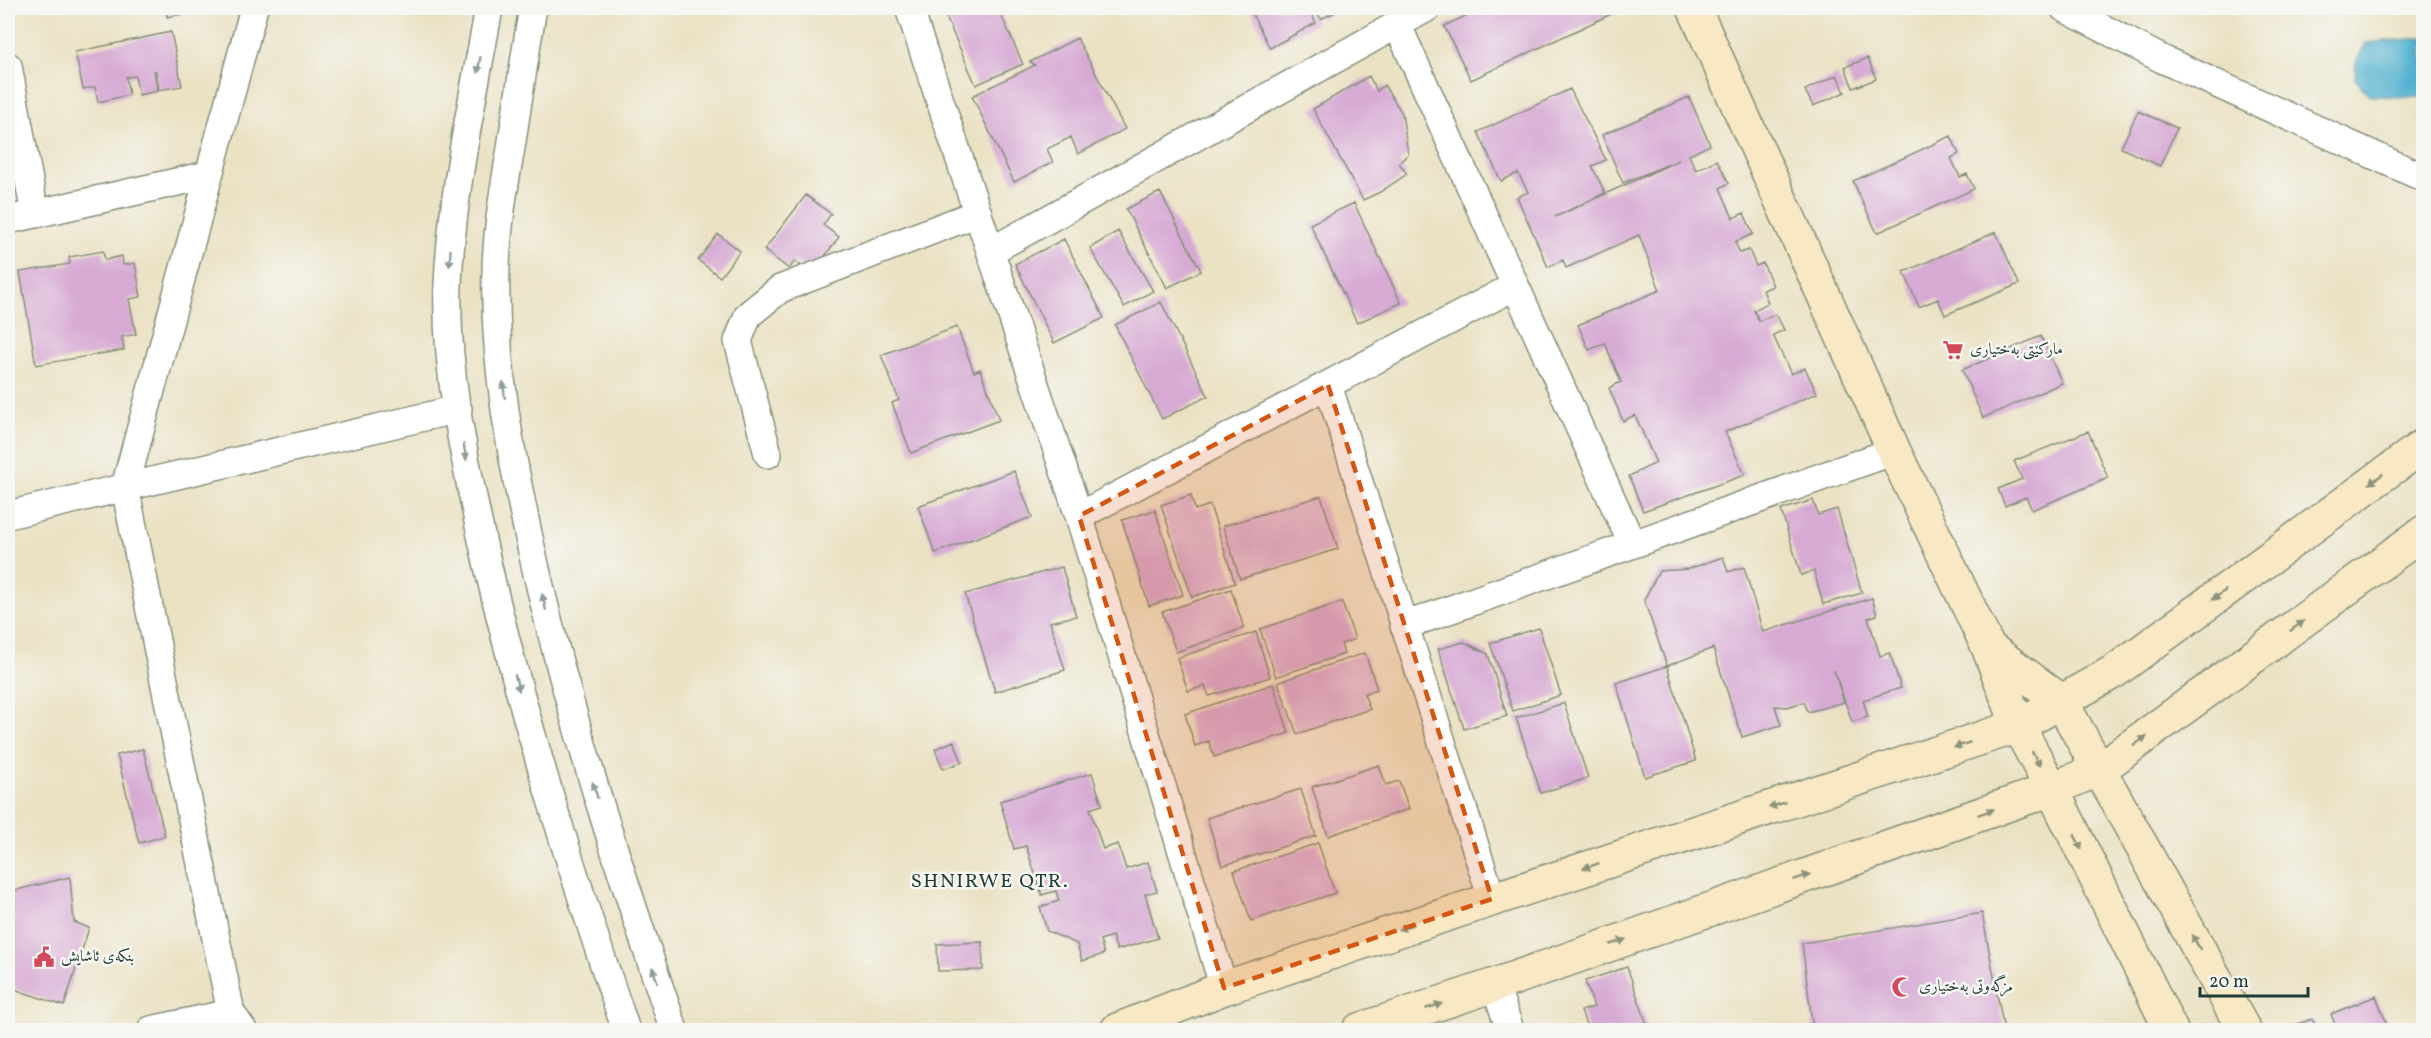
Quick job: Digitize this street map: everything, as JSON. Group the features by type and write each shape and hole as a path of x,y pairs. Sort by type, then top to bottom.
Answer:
{"street":[{"path":"151,1030 237,1022 125,487 254,8"},
{"path":"489,8 459,182 451,244 448,285 449,329 458,409 470,484 508,646 552,806 626,1030"},
{"path":"533,8 499,223 496,289 507,426 524,515 552,636 587,765 674,1030"},
{"path":"909,8 1079,516 1224,988"},
{"path":"991,251 1426,8"},
{"path":"1694,8 1894,451 1988,647 2018,726 2052,789 2171,1030"},
{"path":"2064,8 2162,59 2424,178"},
{"path":"1397,24 1632,544"},
{"path":"8,66 35,214"},
{"path":"8,220 208,175"},
{"path":"768,454 738,341 748,315 780,289 978,213"},
{"path":"1079,516 1515,285"},
{"path":"1328,385 1492,899"},
{"path":"8,515 458,409"},
{"path":"1117,1030 1224,988 2018,726 2115,671 2424,445"},
{"path":"1404,626 1894,451"},
{"path":"1359,1030 1495,985 2052,789 2100,769 2424,532"},
{"path":"508,646 552,636"},
{"path":"1988,647 2061,701 2244,1030"},
{"path":"1495,985 1510,1030"}],"highlighted area":[{"path":"1328,385 1492,899 1224,988 1079,516"}],"water":[{"path":"2423,38 2423,97 2370,96 2355,79 2356,62 2366,43"}],"building":[{"path":"165,8 203,8 204,10 167,17"},
{"path":"942,8 998,8 1023,64 976,85"},
{"path":"1249,8 1308,8 1316,23 1270,48"},
{"path":"1315,8 1343,8 1321,19"},
{"path":"1482,8 1624,8 1471,80 1444,26"},
{"path":"171,32 182,86 159,90 156,71 154,71 158,91 139,95 135,76 126,77 129,95 98,102 95,87 83,89 75,52"},
{"path":"1077,38 1125,129 1078,154 1071,137 1047,149 1053,162 1014,182 972,96 1035,65 1030,62"},
{"path":"1868,58 1876,79 1853,88 1845,67"},
{"path":"1837,75 1845,92 1813,106 1805,90"},
{"path":"1369,76 1377,91 1384,85 1402,113 1408,154 1399,163 1407,174 1363,200 1313,109"},
{"path":"1570,89 1606,160 1592,166 1605,193 1555,217 1679,160 1623,183 1602,135 1689,97 1710,145 1689,155 1696,170 1717,160 1729,183 1720,188 1733,218 1744,213 1753,234 1735,242 1740,253 1749,250 1756,266 1763,263 1773,286 1763,290 1768,303 1754,310 1759,321 1776,314 1784,330 1773,335 1791,374 1805,368 1817,393 1725,432 1745,475 1643,511 1629,476 1656,463 1635,415 1623,421 1609,388 1621,382 1605,343 1589,350 1578,325 1660,290 1639,235 1566,268 1563,260 1548,267 1517,197 1528,192 1518,173 1501,181 1478,132"},
{"path":"2138,111 2177,128 2160,166 2121,148"},
{"path":"1951,136 1959,154 1951,158 1960,177 1967,174 1974,189 1877,233 1853,181"},
{"path":"1160,192 1201,271 1167,288 1126,209"},
{"path":"806,195 831,214 823,225 839,237 812,274 795,261 789,269 764,250"},
{"path":"1354,203 1401,303 1357,323 1310,224"},
{"path":"1118,231 1153,291 1124,307 1090,248"},
{"path":"1996,232 2019,284 1945,315 1938,299 1919,307 1904,272"},
{"path":"718,234 740,251 720,277 698,260"},
{"path":"1064,239 1104,318 1054,343 1015,264"},
{"path":"103,251 105,260 122,256 123,265 135,263 141,297 129,299 136,334 122,337 124,350 36,365 20,272 70,264 69,257"},
{"path":"1161,302 1208,396 1162,419 1115,325"},
{"path":"957,327 974,372 980,369 999,420 911,453 892,403 899,400 881,355"},
{"path":"2041,336 2062,383 1983,418 1962,370"},
{"path":"2088,431 2108,478 2032,510 2026,497 2005,506 1998,489 2022,479 2014,461"},
{"path":"1014,471 1032,517 935,553 918,506"},
{"path":"1191,495 1195,510 1210,505 1235,583 1192,597 1161,505"},
{"path":"1321,496 1338,549 1240,579 1223,526"},
{"path":"1813,500 1818,515 1837,509 1862,593 1823,604 1814,571 1801,575 1781,510"},
{"path":"1155,510 1183,595 1149,606 1122,520"},
{"path":"1723,557 1728,572 1744,567 1763,632 1872,598 1877,615 1868,618 1880,656 1890,653 1901,688 1863,700 1868,717 1852,722 1834,670 1844,702 1808,712 1804,702 1787,707 1775,706 1781,725 1742,737 1713,648 1667,666 1644,600 1659,571 1688,569"},
{"path":"1062,567 1076,616 1050,622 1065,670 995,692 965,594"},
{"path":"1231,589 1244,628 1176,652 1162,612"},
{"path":"1342,602 1355,639 1341,644 1344,654 1276,677 1260,629"},
{"path":"1539,628 1561,695 1513,711 1490,643"},
{"path":"1256,632 1270,677 1209,696 1205,686 1188,691 1177,658"},
{"path":"1464,642 1488,654 1507,716 1464,729 1438,649"},
{"path":"1365,653 1377,689 1364,694 1370,709 1297,734 1278,682"},
{"path":"1667,666 1696,761 1645,777 1616,683"},
{"path":"1273,684 1289,733 1214,757 1209,741 1195,746 1185,714"},
{"path":"1564,703 1588,778 1541,793 1516,718"},
{"path":"954,741 962,762 943,769 935,749"},
{"path":"143,749 165,836 139,843 117,755"},
{"path":"1379,765 1386,785 1399,781 1409,809 1328,836 1312,787"},
{"path":"1092,773 1102,805 1090,809 1103,849 1118,844 1126,869 1148,862 1157,891 1145,894 1158,938 1117,950 1112,936 1100,940 1104,954 1082,961 1077,944 1047,931 1040,907 1059,901 1056,891 1042,895 1026,846 1014,849 1000,801"},
{"path":"1301,789 1316,836 1222,866 1207,818"},
{"path":"1318,843 1335,893 1251,921 1234,871"},
{"name":"بنکەی ئاشایش","path":"70,877 74,922 89,928 64,1006 8,987 8,892"},
{"name":"مزگەوتی بەختیاری","path":"1982,913 2004,1030 1813,1030 1802,943"},
{"path":"982,942 983,970 938,971 937,944"},
{"path":"1627,967 1649,1030 1588,1030 1581,1011 1594,1007 1585,981"},
{"path":"2376,996 2389,1030 2337,1030 2331,1014"},
{"path":"2313,1019 2316,1030 2286,1030 2285,1028"}],"place":[{"name":"مارکێتی بەختیاری","path":"1953,350"},
{"name":"بنکەی ئاشایش","path":"44,957"},
{"name":"مزگەوتی بەختیاری","path":"1902,987"}],"district":[{"name":"SHNIRWE QTR.","path":"990,882"}]}
